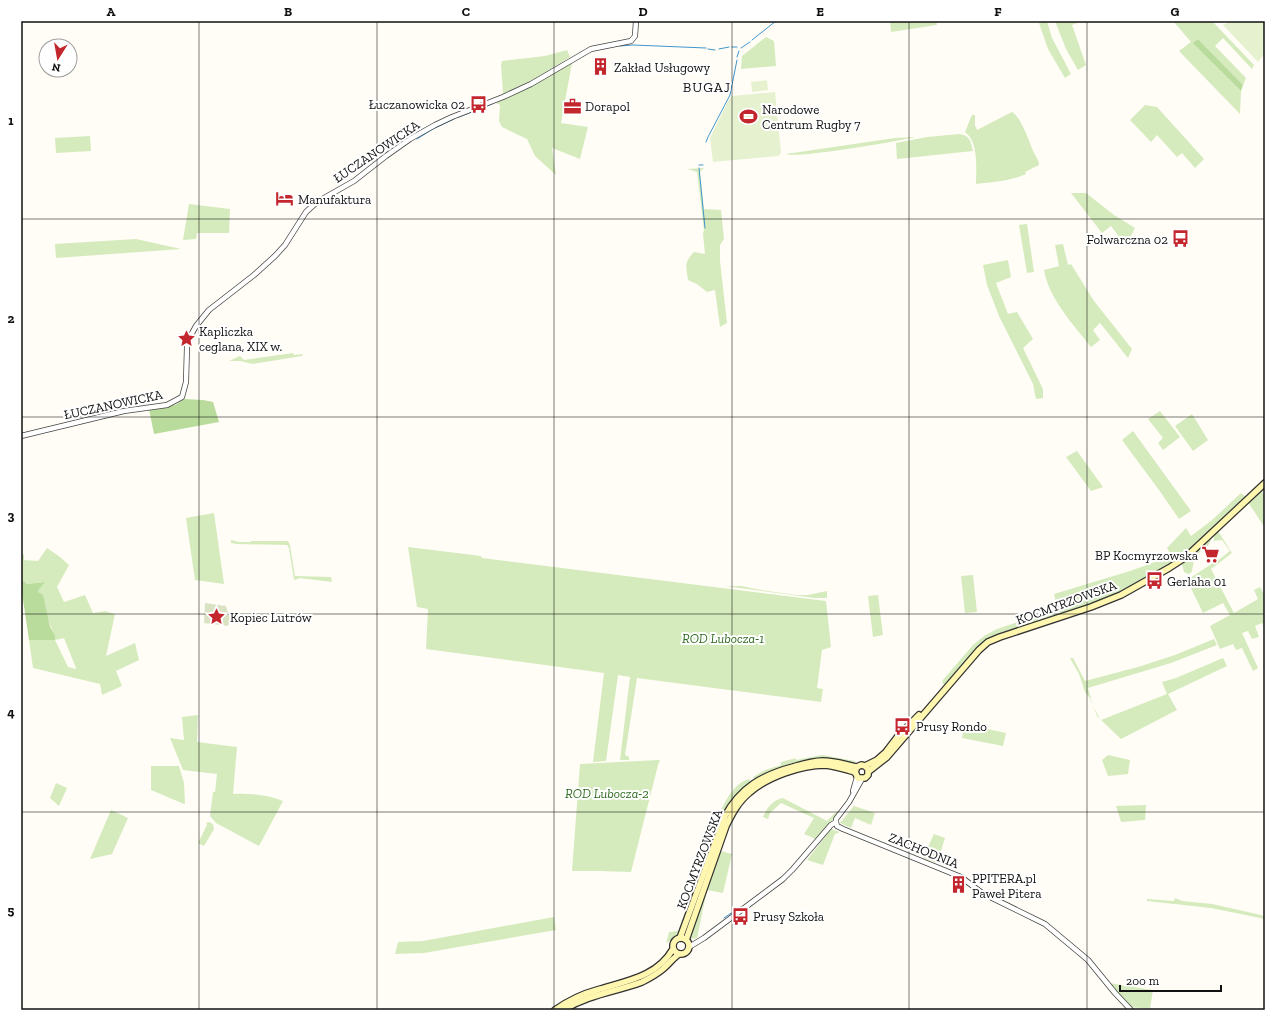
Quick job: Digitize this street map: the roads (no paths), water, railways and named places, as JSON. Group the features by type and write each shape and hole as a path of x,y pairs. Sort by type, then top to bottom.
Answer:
{"main road":[{"name":"KOCMYRZOWSKA","path":"688,943 726,826 735,809 756,787 773,778 810,767 834,766 867,777 869,771 887,757 934,701 979,650 988,642 1000,636 1121,595 1170,568 1186,557 1265,483"},
{"name":"KOCMYRZOWSKA","path":"865,766 877,760 886,752 909,725 934,701"},
{"name":"KOCMYRZOWSKA","path":"680,938 725,816 743,792 754,783 769,775 810,762 831,762 857,774"},
{"path":"857,774 861,765 865,766 869,771"},
{"path":"555,1010 585,994 636,979 647,974 662,964 670,955 676,939 680,938 688,943 685,953 676,956 663,969 650,978 589,997 563,1010"},
{"path":"673,949 679,954"}],"street":[{"name":"ŁUCZANOWICKA","path":"21,436 124,411 167,405 182,397 186,382 187,347 196,326 209,310 254,275 275,256 292,236 306,212 317,202 354,181 386,156 410,140 452,117 503,97 531,84 591,48 630,41 634,38 636,33 636,21"},
{"path":"688,943 700,941 783,879 831,825 836,822 836,819 853,794 857,774"},
{"name":"ZACHODNIA","path":"836,822 837,826 843,829 961,877 982,893 1045,924 1088,960 1131,1010"}],"waterway":[{"path":"752,40 776,21"},
{"path":"945,21 952,21"},
{"path":"741,48 750,42"},
{"path":"620,46 633,45 706,48"},
{"path":"719,49 729,47"},
{"path":"732,47 737,47"},
{"path":"708,49 715,50"},
{"path":"737,57 739,51"},
{"path":"706,142 730,95 737,60"},
{"path":"459,117 492,104"},
{"path":"417,139 454,119"},
{"path":"699,168 705,228"},
{"path":"724,918 740,907"}],"place":[{"name":"Zakład Usługowy","path":"601,67"},
{"name":"Łuczanowicka 02","path":"478,104"},
{"name":"Dorapol","path":"572,106"},
{"name":"Narodowe Centrum Rugby 7","path":"749,116"},
{"name":"Manufaktura","path":"285,199"},
{"name":"Folwarczna 02","path":"1181,239"},
{"name":"Kapliczka ceglana, XIX w.","path":"186,338"},
{"name":"BP Kocmyrzowska","path":"1211,555"},
{"name":"Gerlaha 01","path":"1154,581"},
{"name":"Kopiec Lutrów","path":"217,617"},
{"name":"Prusy Rondo","path":"903,726"},
{"name":"PPITERA.pl Paweł Pitera","path":"959,885"},
{"name":"Prusy Szkoła","path":"740,916"}],"district":[{"name":"BUGAJ","path":"707,87"}],"park label":[{"name":"ROD Lubocza-1","path":"723,638"},
{"name":"ROD Lubocza-2","path":"607,793"}]}
